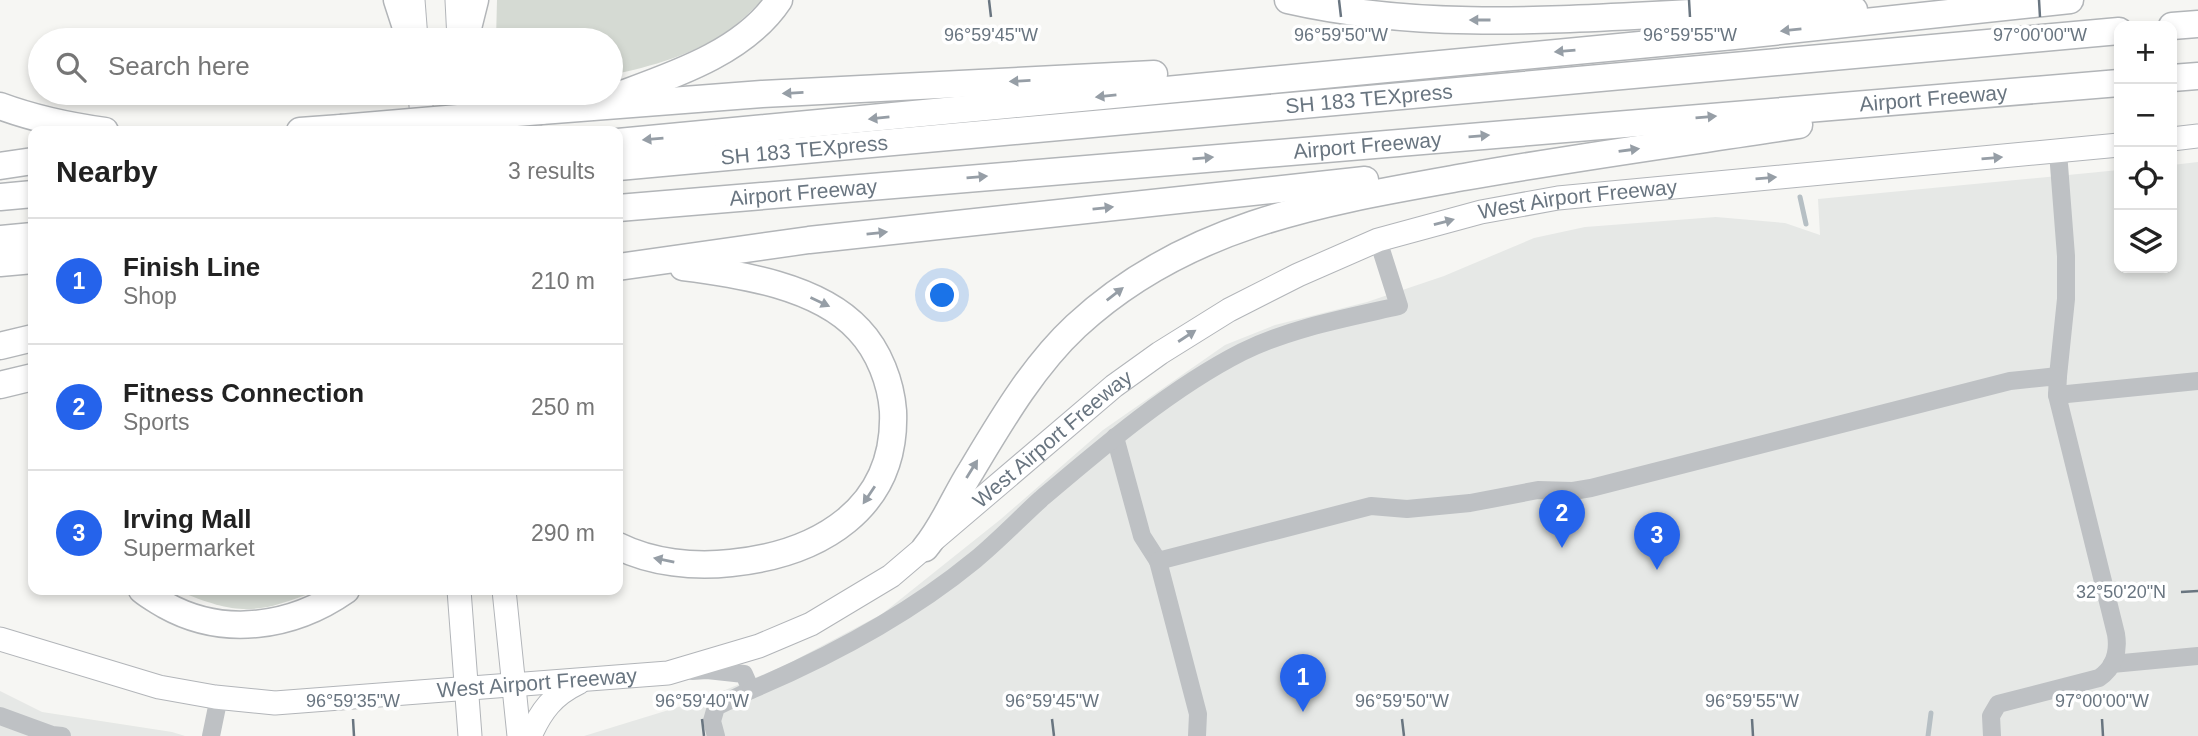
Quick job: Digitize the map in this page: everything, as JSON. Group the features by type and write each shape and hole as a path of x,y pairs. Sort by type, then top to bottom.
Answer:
{"highway":[{"path":"397,0 406,28"},
{"path":"468,28 475,0"},
{"path":"623,92 709,58 743,37 771,12 779,0"},
{"path":"1287,0 1331,10 1382,16 1462,20 1668,16 1780,8 1957,13"},
{"path":"623,142 2070,0"},
{"path":"2177,26 2198,24"},
{"name":"SH 183 TEXpress","path":"623,167 2114,32"},
{"path":"2177,44 2198,42"},
{"name":"SH 183 TEXpress","path":"623,184 2114,49"},
{"path":"623,104 762,94 1162,74 1271,80"},
{"path":"2177,78 2198,76"},
{"name":"Airport Freeway","path":"623,208 2114,83"},
{"path":"628,266 809,240 1562,160 1853,118 2114,95"},
{"path":"575,108 584,105"},
{"path":"365,126 615,105"},
{"path":"0,106 27,116 71,126"},
{"path":"925,548 971,471 1050,354 1076,326 1145,273 1177,254 1250,223 1308,207 1562,160"},
{"path":"0,166 28,162"},
{"path":"0,197 28,194"},
{"path":"623,216 681,203"},
{"path":"0,222 28,219"},
{"path":"0,239 28,236"},
{"path":"0,263 28,260"},
{"path":"623,548 661,561 707,566 754,561 799,549 835,529 862,505 884,472 894,435 892,395 879,359 859,330 831,307 796,291 756,280 705,270 628,266"},
{"path":"0,346 28,339"},
{"path":"0,385 28,378"},
{"path":"150,595 181,614 216,624 259,625 296,617 338,595"}],"main road":[{"path":"413,0 415,28"},
{"path":"457,0 458,28"},
{"path":"421,105 423,126"},
{"path":"464,105 466,126"},
{"path":"2177,138 2198,136"},
{"name":"West Airport Freeway","path":"0,639 159,687 275,703 668,673 759,646 811,624 891,576 1084,412 1160,353 1267,290 1378,240 1481,212 1558,198 2114,146"},
{"path":"459,595 470,736"},
{"path":"504,595 519,736"},
{"path":"530,736 539,716 556,695 584,680"}],"lane":[{"path":"1992,736 1990,716 1998,704 2099,678 2109,670 2117,650 2116,634 2057,395 2066,277 2059,152"},
{"path":"716,736 712,721 716,707 800,670 916,606 976,559 1115,437 1199,377 1250,349 1282,336 1399,306 1378,240"},
{"path":"1158,561 1371,506 1407,509 1470,503 1538,490 1573,491 1591,488 2010,381 2058,376"},
{"path":"2057,395 2198,381"},
{"path":"1115,437 1142,536 1158,561 1198,714 1197,736"},
{"path":"2112,664 2198,656"},
{"path":"668,673 707,670 744,674 751,690"},
{"path":"211,736 219,697"},
{"path":"0,716 52,735 62,736"}],"shaded area":[{"path":"497,0 762,0 715,39 687,53 623,72 623,28 496,28"},
{"path":"2198,162 2198,736 584,736 698,701 782,667 882,614 1001,519 1103,430 1225,345 1275,325 1367,302 1444,276 1534,238 1585,227 1716,217 1785,223 1820,235 1818,199 2114,170 2114,273 2177,273 2177,164"},
{"path":"190,595 305,595 279,604 247,609 232,608"},
{"path":"0,691 42,712 185,736 0,736"}],"waterway":[{"path":"1800,197 1806,224"},
{"path":"1928,736 1931,713"}],"place":[{"name":"Fitness Connection","path":"1562,548"},
{"name":"Irving Mall","path":"1657,570"},
{"name":"Finish Line","path":"1303,712"}]}
